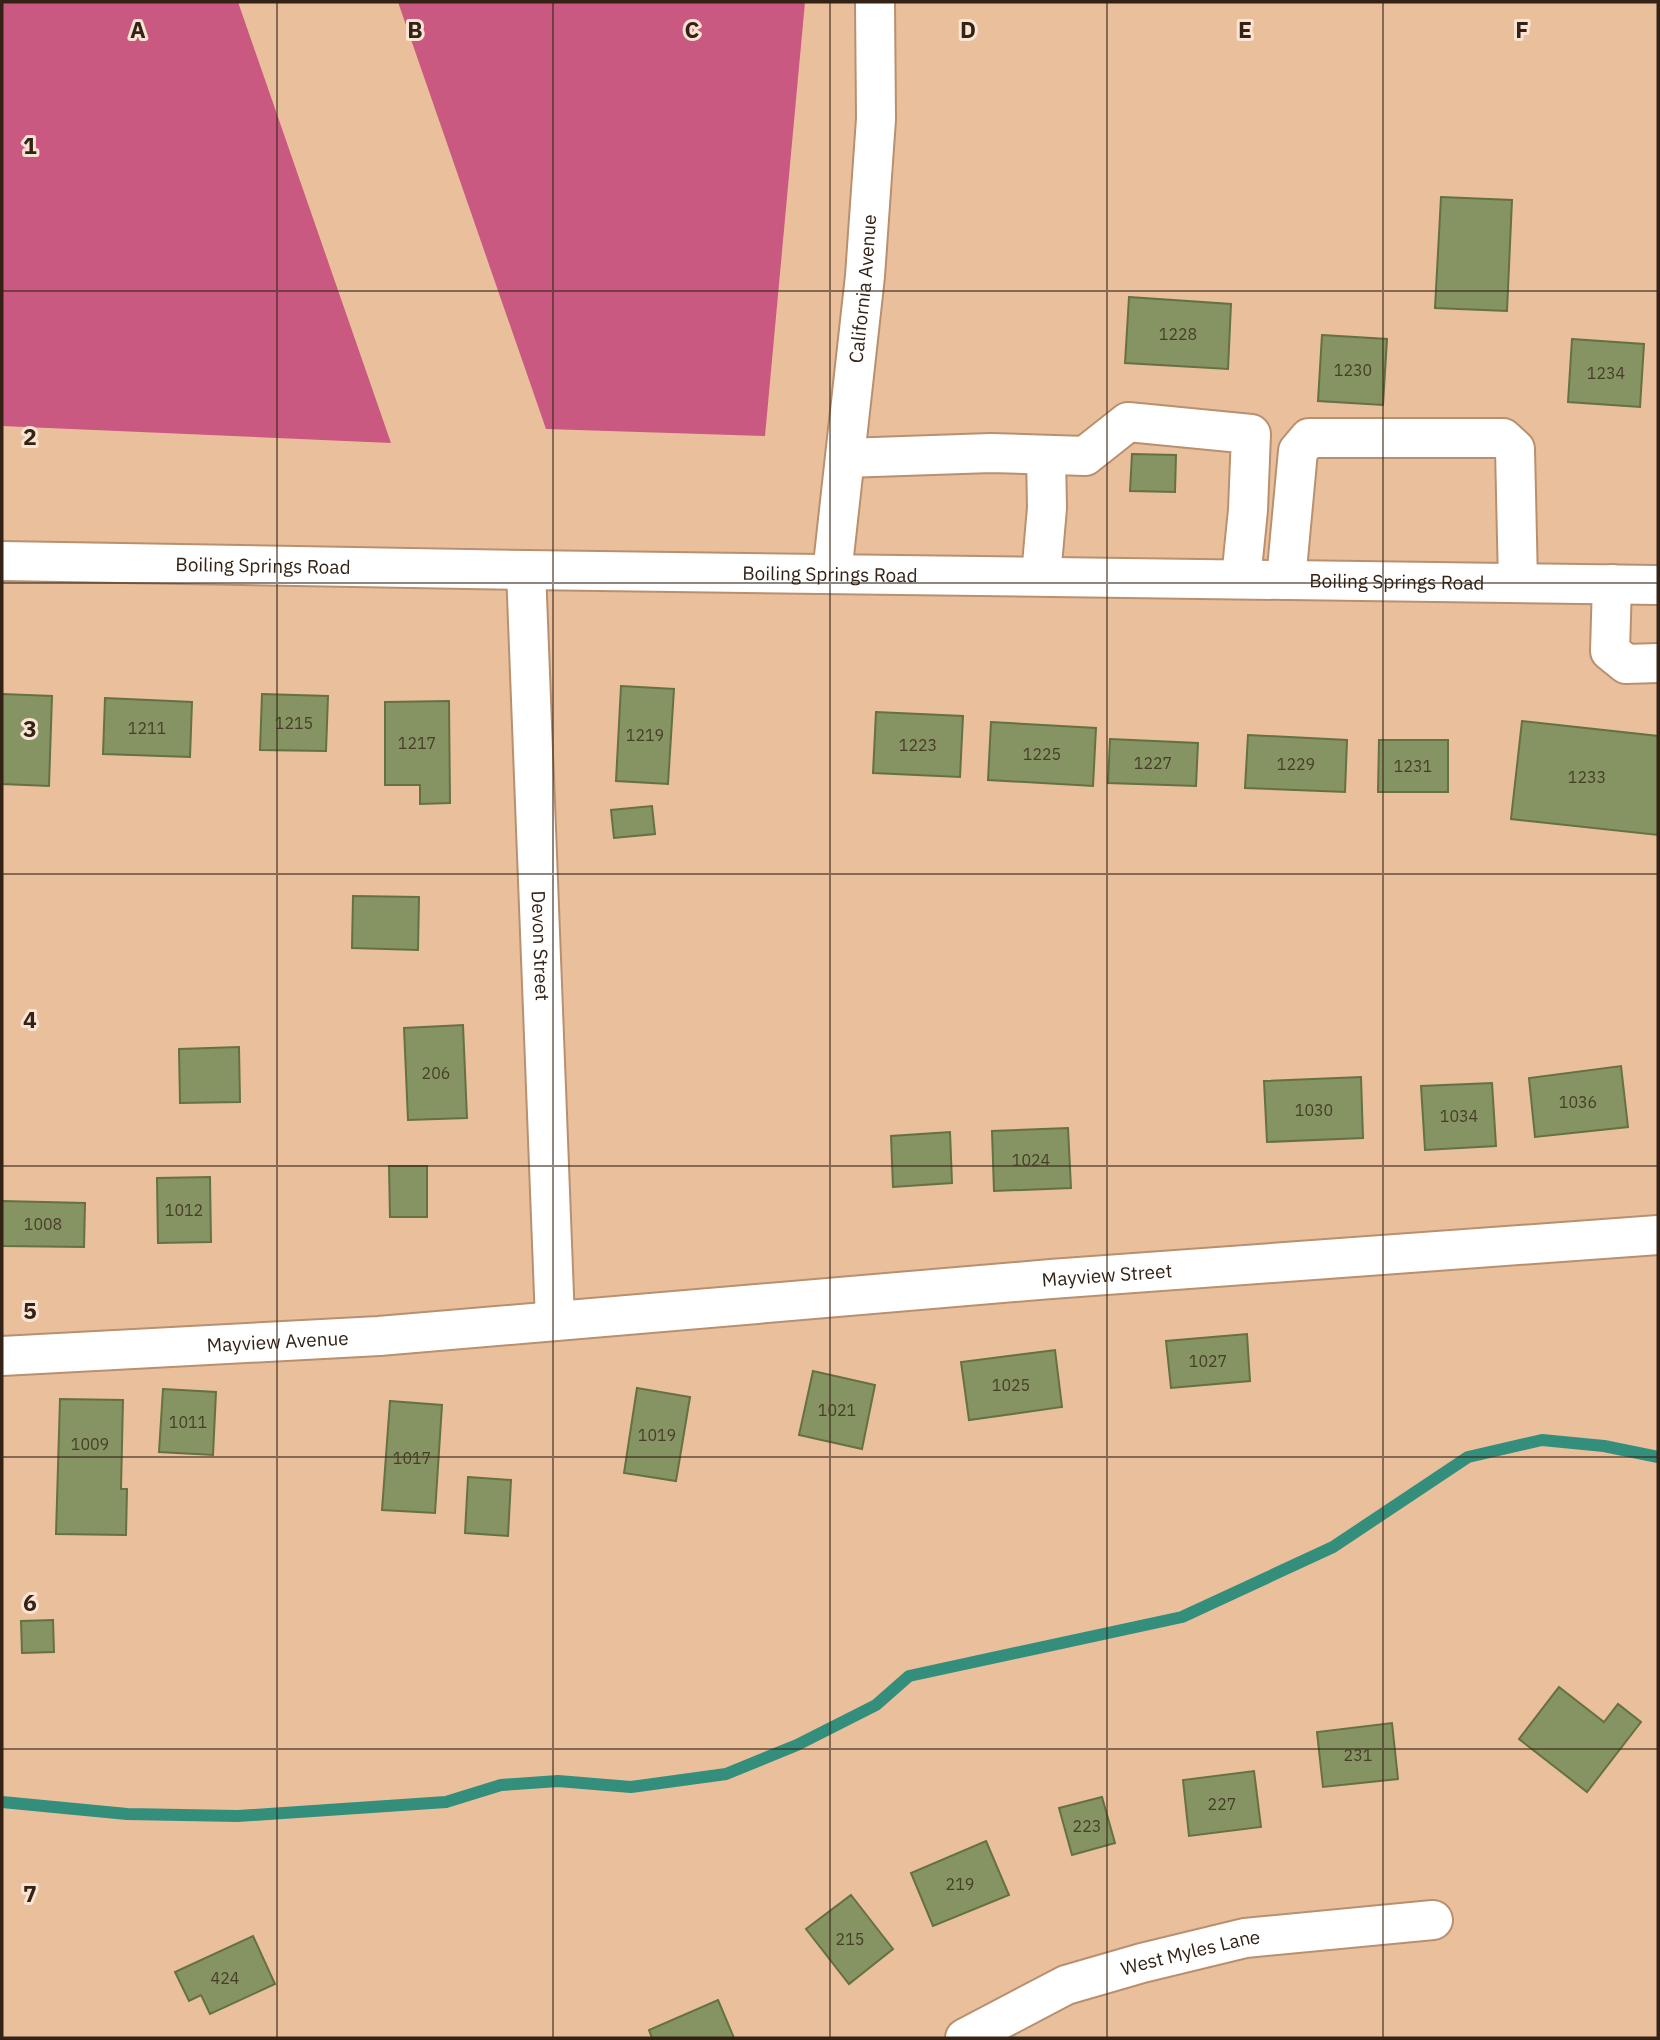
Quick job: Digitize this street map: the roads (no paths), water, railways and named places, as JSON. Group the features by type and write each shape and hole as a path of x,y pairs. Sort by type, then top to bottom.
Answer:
{"street":[{"name":"California Avenue","path":"832,574 864,276 876,119 875,2"},
{"path":"845,458 991,453 1085,456 1128,422 1251,434 1248,510 1241,579"},
{"path":"1286,580 1298,451 1309,438 1503,438 1515,449 1518,583"},
{"path":"1041,576 1046,508 1046,455"},
{"name":"Boiling Springs Road","path":"2,561 1658,585"},
{"name":"Devon Street","path":"526,570 555,1321"},
{"path":"1612,584 1610,651 1626,664 1658,663"},
{"name":"Mayview Street","path":"555,1321 1037,1280 1658,1236"},
{"name":"Mayview Avenue","path":"2,1356 379,1336 555,1321"},
{"name":"West Myles Lane","path":"965,2038 1066,1985 1142,1963 1245,1938 1433,1920"}],"waterway":[{"path":"2,1802 127,1814 238,1816 446,1802 501,1785 558,1781 631,1787 726,1774 797,1745 876,1705 909,1676 1182,1617 1333,1547 1468,1457 1542,1440 1604,1446 1658,1457"}]}
